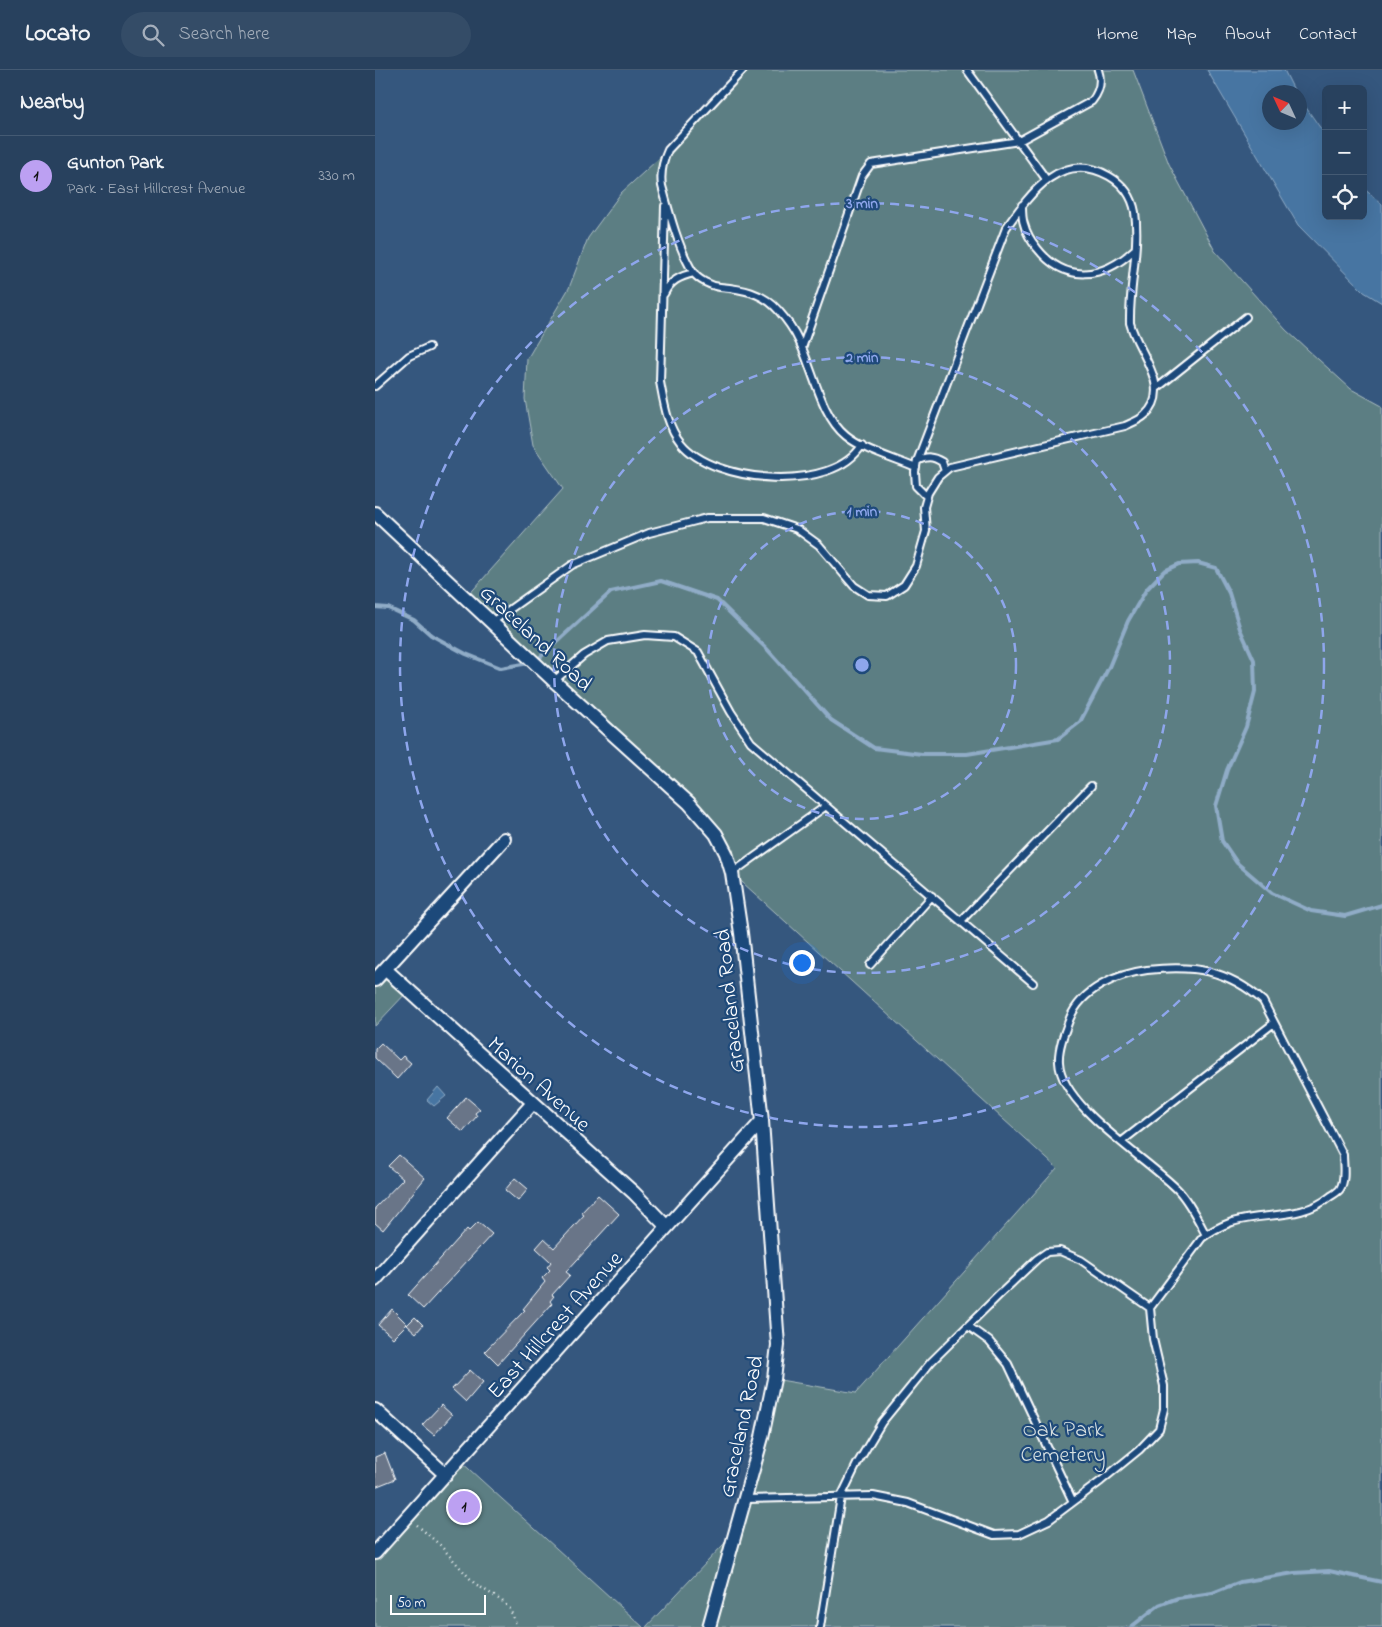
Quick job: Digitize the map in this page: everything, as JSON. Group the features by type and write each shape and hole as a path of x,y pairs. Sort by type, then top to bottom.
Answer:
{"street":[{"name":"Graceland Road","path":"375,513 554,681 704,818 716,834 732,872 741,933 762,1121 778,1345 773,1387 745,1499 709,1627"},
{"path":"375,980 504,839"},
{"name":"Marion Avenue","path":"385,969 634,1193 667,1227"},
{"path":"375,1280 533,1103"},
{"name":"East Hillcrest Avenue","path":"375,1553 762,1121"},
{"path":"375,1410 446,1475"}],"lane":[{"path":"743,70 668,150 663,160 660,176 666,200 694,274 705,282 719,287 740,289 770,301 791,326 834,421 845,436 862,445 916,464"},
{"path":"967,70 1046,179"},
{"path":"802,348 862,176 871,164 1019,141 1092,101 1097,95 1100,84 1098,70"},
{"path":"492,622 572,565 649,533 707,518 764,518 797,529 819,545 854,586 868,594 887,596 904,585 916,566 926,531 924,508 927,497 937,477 950,467 972,460 1125,426 1145,415 1157,393 1157,388 1149,365 1134,338 1130,323 1135,211 1126,188 1093,168 1070,168 1046,179 1022,205 1006,228 916,464 916,486 927,497"},
{"path":"666,200 661,382 666,410 673,432 694,456 721,470 759,478 786,478 812,475 849,460 862,445"},
{"path":"1022,205 1023,225 1033,243 1046,260 1065,272 1086,274 1104,270 1121,262 1134,250"},
{"path":"662,298 668,286 677,279 694,274"},
{"path":"1157,388 1246,317"},
{"path":"375,386 409,356 429,347"},
{"path":"916,464 929,456 942,462 945,471"},
{"path":"554,681 585,655 608,641 645,635 674,637 698,652 731,712 751,742 1033,983"},
{"path":"961,921 1091,786"},
{"path":"732,872 826,806"},
{"path":"869,964 932,896"},
{"path":"745,1499 873,1496 908,1504 994,1535 1019,1534 1049,1520 1139,1450 1159,1429 1164,1409 1164,1386 1153,1339 1150,1308 1206,1235 1233,1222 1305,1212 1325,1201 1340,1189 1344,1175 1343,1155 1263,1001 1249,989 1218,973 1179,966 1135,972 1111,980 1093,990 1074,1009 1064,1034 1059,1062 1063,1081 1079,1102 1121,1142 1179,1191 1206,1235"},
{"path":"1121,1142 1274,1023"},
{"path":"820,1627 841,1497 882,1422 931,1362 1037,1259 1047,1252 1059,1251 1081,1260 1150,1308"},
{"path":"968,1326 989,1341 1007,1364 1073,1502"}],"path":[{"path":"407,1518 440,1545 474,1583 510,1609 517,1627"}],"green space":[{"name":"Oak Park Cemetery","path":"743,70 1133,70 1169,164 1215,251 1286,330 1351,389 1382,406 1382,1627 646,1627 737,1530 774,1379 856,1393 1057,1168 732,873 716,834 466,598 563,489 533,445 525,399 527,359 569,288 588,238 621,193 668,150"},
{"path":"385,969 408,991 375,1026 375,980"},
{"path":"459,1460 643,1627 375,1627 375,1553"}],"water":[{"path":"1207,70 1284,70 1292,85 1262,85 1262,130 1307,130 1307,109 1322,130 1322,220 1367,220 1367,191 1382,204 1382,303 1364,292 1298,225"},
{"path":"438,1087 446,1096 434,1106 427,1100"}],"building":[{"path":"381,1043 399,1060 403,1056 411,1063 397,1079 375,1058 375,1049"},
{"path":"466,1097 480,1109 475,1113 477,1116 463,1132 447,1118"},
{"path":"399,1155 425,1178 383,1230 375,1223 375,1208 403,1179 388,1166"},
{"path":"515,1178 528,1189 518,1201 505,1190"},
{"path":"598,1195 619,1214 566,1272 570,1275 552,1295 554,1296 550,1301 552,1304 498,1364 485,1351 525,1310 523,1309 545,1282 542,1278 550,1270 547,1267 551,1262 536,1248 544,1239 554,1248 584,1215 581,1213"},
{"path":"478,1222 492,1234 423,1309 408,1295 467,1229 469,1231"},
{"path":"392,1309 407,1324 393,1338 378,1325"},
{"path":"415,1317 423,1325 416,1333 407,1325"},
{"path":"470,1370 483,1382 466,1402 452,1389"},
{"path":"441,1405 452,1415 434,1435 422,1425"},
{"path":"385,1453 395,1479 375,1487 375,1457"}],"waterway":[{"path":"536,661 611,592 661,581 717,600 767,649 831,720 874,748 922,754 967,754 1058,739 1080,722 1109,667 1128,621 1146,590 1164,571 1179,564 1198,563 1216,568 1229,593 1240,629 1254,660 1255,692 1246,727 1227,770 1216,806 1222,841 1237,863 1272,893 1311,911 1345,916 1382,905"},
{"path":"375,607 388,608 414,620 431,635 466,654 501,668 529,663"},
{"path":"1131,1627 1159,1605 1178,1598 1212,1593 1240,1582 1294,1573 1329,1571 1382,1582"}],"place":[{"name":"Gunton Park","path":"464,1507"}]}
